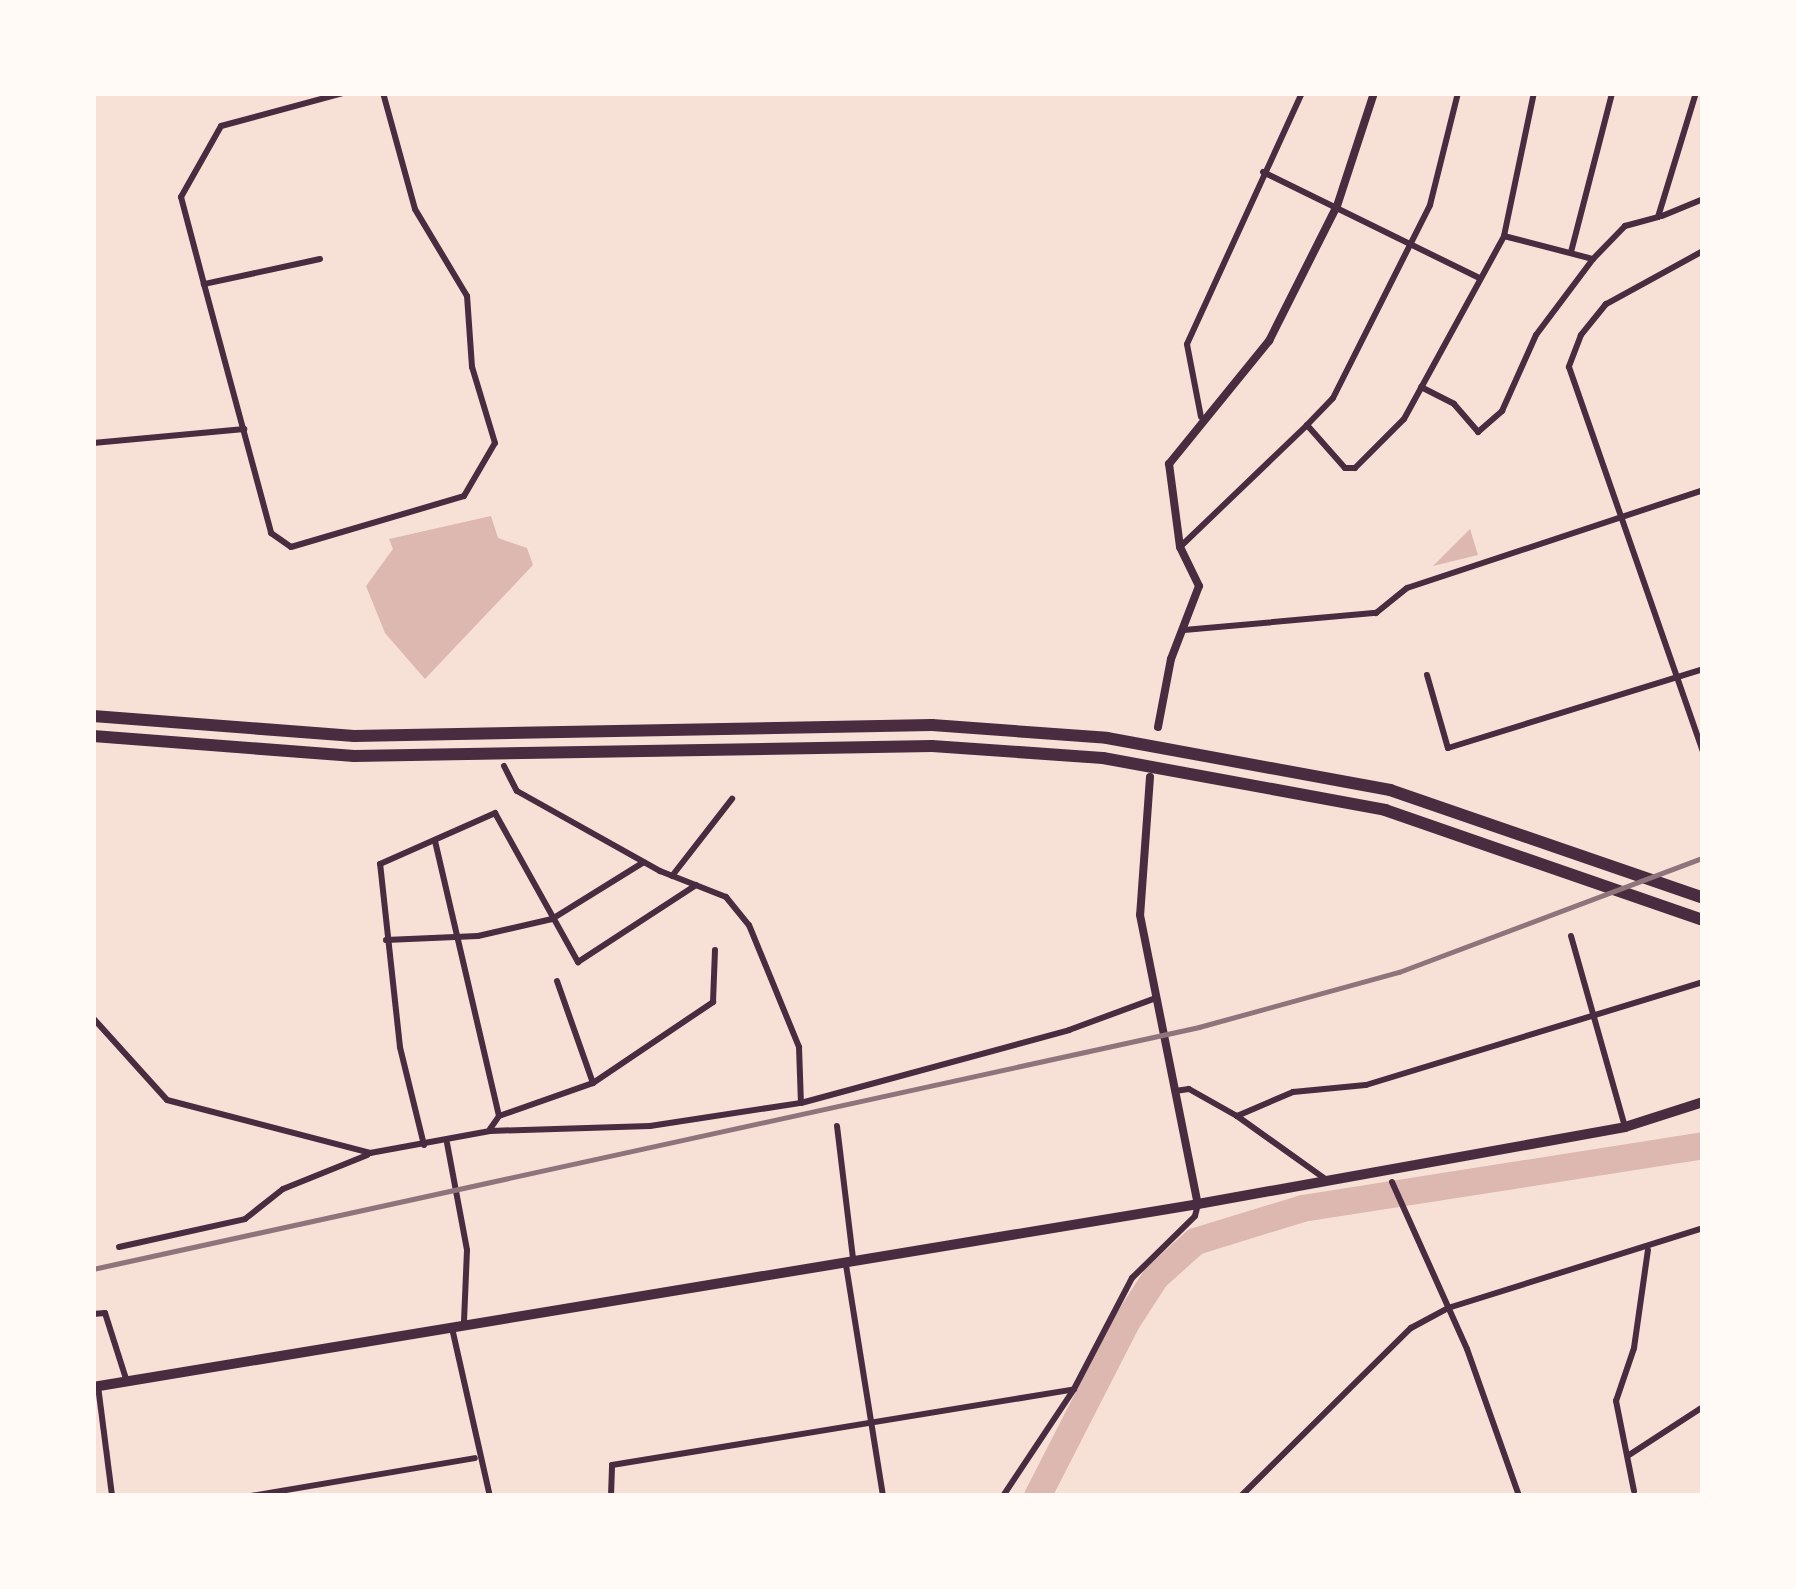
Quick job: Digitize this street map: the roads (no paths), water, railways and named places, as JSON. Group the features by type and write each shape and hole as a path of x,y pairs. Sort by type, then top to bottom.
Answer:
{"highway":[{"path":"93,716 354,736 932,725 1106,738 1390,790 1575,849 1703,898"},
{"path":"93,736 354,757 932,746 1057,754 1298,790 1569,868 1703,920"}],"main road":[{"path":"96,1387 1198,1204 1625,1126 1703,1102"}],"street":[{"path":"343,93 221,126 181,196 271,533 282,546 464,496 487,464 495,443 472,367 467,296 415,209 382,93"},
{"path":"1201,417 1187,344 1302,93"},
{"path":"1158,727 1199,586 1180,547 1169,464 1201,417 1269,341 1337,206 1374,93"},
{"path":"1180,547 1334,398 1430,205 1458,93"},
{"path":"1307,425 1345,468 1355,468 1405,419 1504,236 1534,93"},
{"path":"1571,252 1612,93"},
{"path":"1658,218 1696,93"},
{"path":"1263,172 1479,278"},
{"path":"1421,387 1454,404 1478,432 1502,411 1526,352 1593,259 1625,226 1703,199"},
{"path":"1504,236 1593,259"},
{"path":"1703,251 1606,304 1581,335 1570,367 1703,752"},
{"path":"204,284 320,260"},
{"path":"93,443 246,428"},
{"path":"1184,630 1376,613 1407,588 1703,490"},
{"path":"1427,675 1448,748 1703,669"},
{"path":"504,766 517,791 644,862 726,897 749,925 799,1047 801,1103"},
{"path":"1004,1496 1074,1389 1132,1278 1198,1204 1138,893 1150,777"},
{"path":"672,876 732,800"},
{"path":"424,1145 376,870 495,813 578,962 696,885"},
{"path":"435,841 499,1116"},
{"path":"386,940 458,937 552,919 644,862"},
{"path":"1571,936 1625,1126"},
{"path":"488,1131 499,1116 592,1083 713,1002 715,950"},
{"path":"557,980 592,1083"},
{"path":"1237,1116 1293,1092 1366,1085 1703,982"},
{"path":"119,1247 245,1219 283,1189 370,1153 447,1143 488,1131 650,1126 801,1103 1070,1030 1156,998"},
{"path":"93,1018 166,1100 370,1153"},
{"path":"1175,1091 1189,1089 1237,1116 1324,1178"},
{"path":"837,1126 849,1264 883,1496"},
{"path":"447,1143 467,1250 458,1328 475,1458 490,1496"},
{"path":"1388,1166 1396,1198 1448,1309 1519,1496"},
{"path":"1241,1496 1381,1352 1448,1309 1648,1250 1703,1228"},
{"path":"1616,1496 1636,1494 1617,1391 1634,1348 1648,1250"},
{"path":"93,1314 105,1313 127,1382"},
{"path":"96,1387 112,1496"},
{"path":"610,1496 613,1465 1074,1389"},
{"path":"1629,1455 1703,1407"},
{"path":"251,1496 475,1458"}],"waterway":[{"path":"1037,1496 1126,1322 1155,1277 1195,1241 1302,1208 1703,1145"}],"railway":[{"path":"93,1269 1199,1027 1399,972 1703,858"}]}
